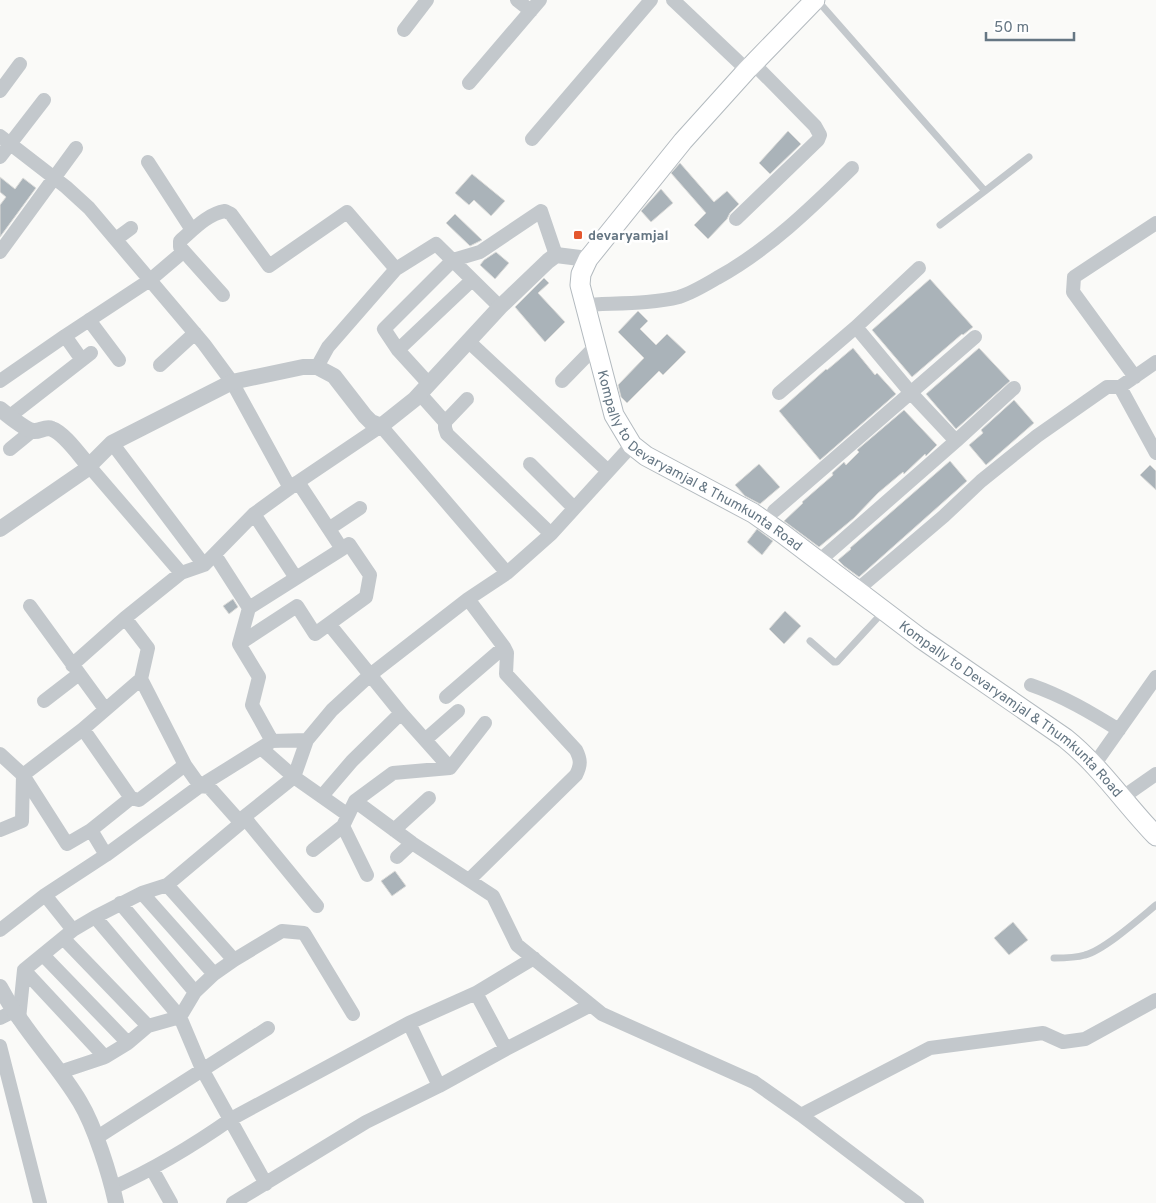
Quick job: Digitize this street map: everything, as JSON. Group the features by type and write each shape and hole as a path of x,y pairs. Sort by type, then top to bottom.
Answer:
{"main road":[{"name":"Kompally to Devaryamjal & Thumkunta Road","path":"812,1 683,141 588,259 581,274 580,285 614,415 632,445 646,456 753,513 784,534 920,638 1065,738 1094,765 1156,836"}],"street":[{"path":"404,30 427,0"},
{"path":"469,83 535,5 517,0"},
{"path":"532,139 651,0"},
{"path":"673,0 815,126 820,135 818,140 736,219"},
{"path":"0,91 20,64"},
{"path":"0,157 5,140 44,100"},
{"path":"5,140 54,177 89,208 195,333 232,382 294,485 330,528 342,549"},
{"path":"0,252 76,148"},
{"path":"148,162 192,230"},
{"path":"584,305 664,300 681,296 704,286 741,265 803,216 852,168"},
{"path":"224,295 184,252 180,247 180,241 192,230 219,212 225,211 231,214 269,266 347,212 396,269"},
{"path":"551,534 447,434 445,422 384,329 453,260 480,252 541,211 556,255"},
{"path":"1135,377 1073,292 1074,277 1156,223"},
{"path":"116,239 131,228"},
{"path":"317,367 328,347 396,269 436,244 500,307"},
{"path":"0,381 64,336 150,280 184,252"},
{"path":"44,701 125,618 181,573 204,565 216,555 254,514 396,415 424,389 500,307 548,261 556,255 588,259"},
{"path":"779,393 919,268"},
{"path":"398,350 472,280"},
{"path":"88,320 119,360"},
{"path":"856,326 911,393 956,442"},
{"path":"160,364 195,333"},
{"path":"32,431 5,413 87,357 64,336"},
{"path":"774,511 975,337"},
{"path":"468,341 608,471"},
{"path":"562,381 596,346"},
{"path":"857,590 944,516 981,480 1037,436 1107,387 1120,387 1156,362"},
{"path":"0,529 77,476 112,443 232,382 303,367 317,367 334,376 365,416 371,422 381,426 506,572"},
{"path":"1120,387 1156,453"},
{"path":"819,561 956,442 1014,388"},
{"path":"445,422 467,399"},
{"path":"10,449 32,431 51,428 58,432 181,573"},
{"path":"112,443 204,565"},
{"path":"11,1016 24,970 68,934 95,917 142,893 168,885 294,777 307,740 332,710 370,675 506,572 551,534 632,445"},
{"path":"530,464 574,508"},
{"path":"330,528 360,508"},
{"path":"254,514 296,578"},
{"path":"239,644 297,606 315,634 366,597 370,575 349,544 249,608 239,644 259,677 252,705 266,745 294,777 322,796 346,820 367,875"},
{"path":"216,555 249,608"},
{"path":"468,599 504,647 507,653 506,674 576,750 580,758 580,766 576,775 469,880"},
{"path":"30,606 105,709"},
{"path":"23,775 83,729 141,678 148,648 125,618"},
{"path":"329,624 401,713 450,768"},
{"path":"446,697 504,647"},
{"path":"1094,765 1156,677"},
{"path":"141,678 185,765 200,786 209,787 242,820 317,906"},
{"path":"1031,685 1054,693 1080,706 1119,730"},
{"path":"426,739 458,710"},
{"path":"322,796 352,761 401,713"},
{"path":"313,850 346,820 355,801 393,773 450,768 486,723"},
{"path":"83,729 131,798 139,800 185,765"},
{"path":"0,930 45,895 106,855 200,786 266,745 307,740"},
{"path":"0,754 23,775 67,844 91,830 131,798"},
{"path":"1123,797 1156,774"},
{"path":"0,830 22,821 23,775"},
{"path":"394,830 429,798"},
{"path":"355,801 412,843 493,896 517,944 602,1014 754,1082 916,1203"},
{"path":"91,830 106,855"},
{"path":"397,857 412,843"},
{"path":"168,885 234,960"},
{"path":"142,893 214,974"},
{"path":"45,895 68,934 148,1026"},
{"path":"120,903 195,992"},
{"path":"95,917 180,1017 202,1069 231,1118 266,1184"},
{"path":"60,1072 105,1057 128,1043 148,1026 180,1017 195,992 214,974 282,931 304,933 354,1014"},
{"path":"43,955 128,1043"},
{"path":"0,987 11,1016 60,1072 81,1104 96,1138 114,1196 152,1169 216,1130 231,1118 409,1023 476,993 534,958"},
{"path":"24,970 105,1057"},
{"path":"476,993 506,1048"},
{"path":"800,1115 930,1048 1043,1033 1063,1042 1085,1039 1156,1000"},
{"path":"233,1203 366,1122 439,1086 506,1048 591,1004"},
{"path":"409,1023 439,1086"},
{"path":"96,1138 268,1028"},
{"path":"0,1046 3,1069 40,1203"},
{"path":"152,1169 171,1203"}],"lane":[{"path":"812,1 985,190"},
{"path":"940,225 1029,157"},
{"path":"810,641 834,662 837,662 885,610"},
{"path":"1054,958 1077,957 1094,952 1156,905"}],"building":[{"path":"788,131 801,144 770,174 759,163"},
{"path":"680,163 714,202 727,191 739,204 708,239 694,225 706,213 671,173"},
{"path":"472,174 505,201 491,216 474,200 469,205 455,193"},
{"path":"0,177 15,189 23,178 36,188 0,237 0,205 6,197 0,192"},
{"path":"661,189 673,203 651,222 641,211"},
{"path":"455,214 482,240 470,246 446,223"},
{"path":"496,252 509,263 495,279 480,265"},
{"path":"544,278 549,283 538,293 565,322 545,342 515,307"},
{"path":"930,279 973,327 962,334 912,377 872,330"},
{"path":"638,311 648,321 640,329 656,345 667,334 686,352 663,375 659,371 627,403 621,397 618,385 644,358 618,332"},
{"path":"853,348 875,375 877,373 896,394 820,460 779,411 826,369"},
{"path":"979,348 1010,381 956,429 926,394"},
{"path":"1014,400 1034,423 986,465 969,445 983,433 981,430"},
{"path":"904,410 937,445 926,456 925,454 904,474 903,472 878,493 854,518 819,547 784,521 802,502 833,475 832,473 844,462 846,465 859,452 857,450"},
{"path":"950,461 967,481 859,577 838,560 850,548"},
{"path":"759,464 780,487 760,504 745,496 735,485"},
{"path":"1150,465 1156,471 1156,490 1140,475"},
{"path":"757,529 773,541 762,555 747,542"},
{"path":"233,599 238,607 229,614 223,606"},
{"path":"785,611 801,626 784,644 769,629"},
{"path":"395,871 406,886 392,896 381,881"},
{"path":"1013,922 1028,940 1009,955 994,938"}],"place":[{"name":"devaryamjal","path":"578,235"}]}
